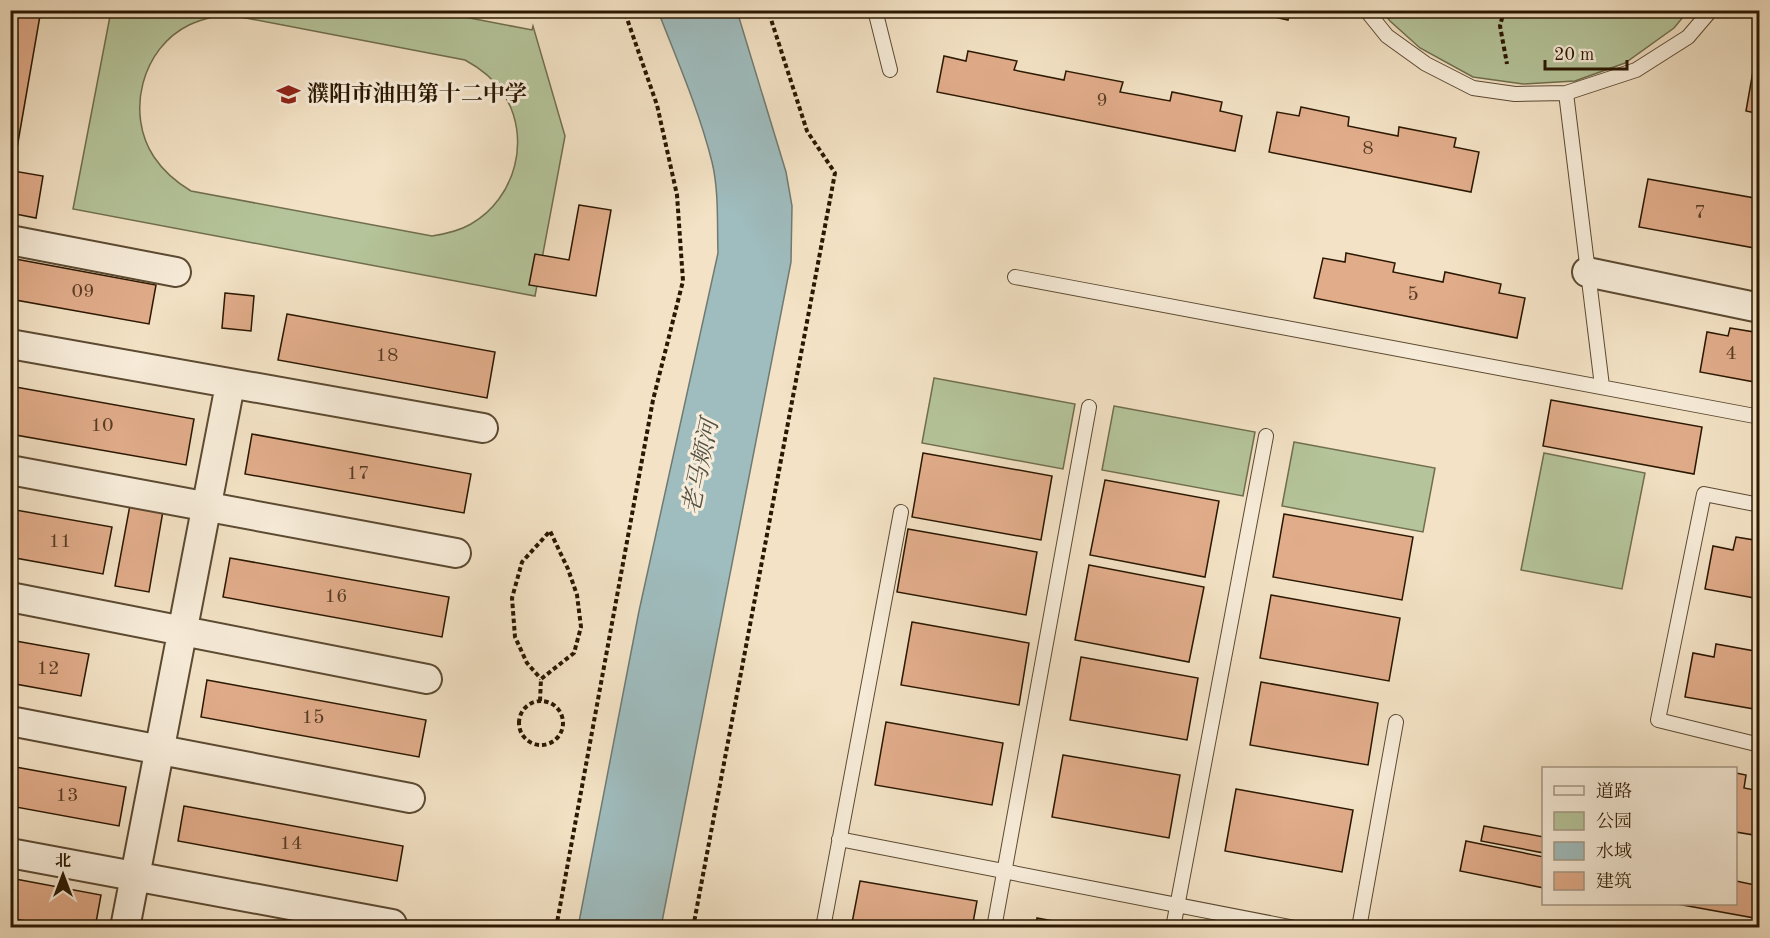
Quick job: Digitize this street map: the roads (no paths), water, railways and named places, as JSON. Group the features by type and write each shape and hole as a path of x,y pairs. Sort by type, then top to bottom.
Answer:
{"street":[{"path":"10,240 176,272"},
{"path":"1587,272 1760,308"},
{"path":"10,344 230,385 483,428"},
{"path":"125,927 230,385"},
{"path":"10,470 456,553"},
{"path":"10,597 427,679"},
{"path":"10,721 410,798"},
{"path":"10,853 392,924"}],"lane":[{"path":"875,10 890,70"},
{"path":"1366,10 1388,36 1426,64 1473,88 1515,94 1566,93 1636,70 1688,37 1711,10"},
{"path":"1566,93 1602,386"},
{"path":"1015,277 1760,417"},
{"path":"994,927 1089,407"},
{"path":"1173,927 1266,436"},
{"path":"1760,506 1704,494 1658,720 1760,745"},
{"path":"823,927 901,512"},
{"path":"1359,927 1396,722"},
{"path":"839,839 1295,927"}],"water":[{"name":"老马颊河","path":"658,11 737,11 786,172 792,206 791,262 661,927 578,927 639,611 718,253 717,196 712,162 694,104"}],"place":[{"name":"濮阳市油田第十二中学","path":"289,95"}]}
